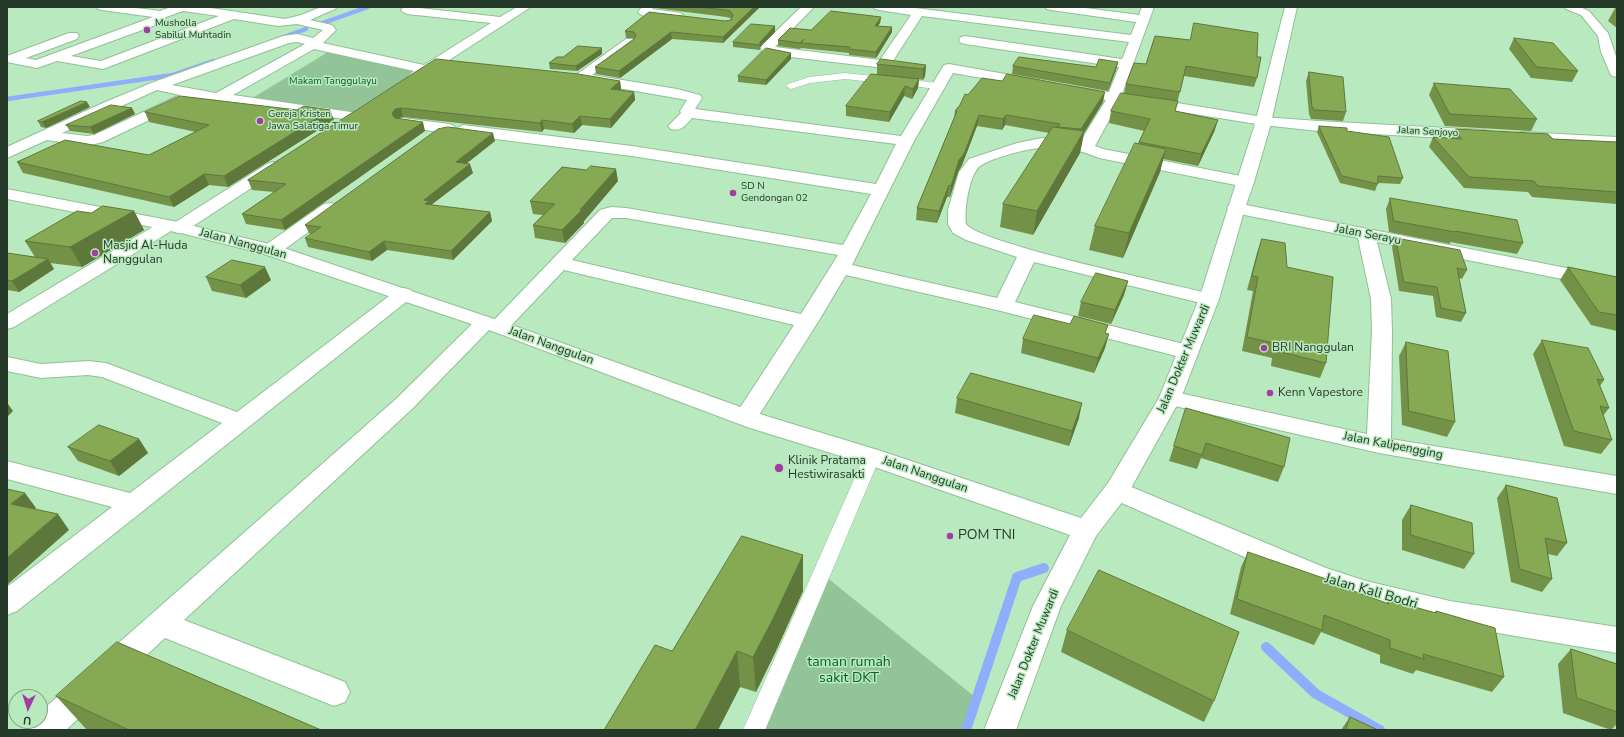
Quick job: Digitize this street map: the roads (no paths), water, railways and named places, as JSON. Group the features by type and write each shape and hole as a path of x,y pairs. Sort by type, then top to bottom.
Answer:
{"street":[{"path":"102,7 161,15"},
{"path":"37,64 152,22 158,19 161,15 182,7 281,23 299,21 331,7"},
{"path":"405,82 525,7"},
{"path":"648,7 644,12 689,18"},
{"path":"808,7 767,48 774,51 898,66"},
{"path":"879,7 919,12 980,13 1136,39"},
{"path":"1051,7 1145,13 1114,98 1088,144 1084,147"},
{"name":"Jalan Dokter Muwardi","path":"1000,730 1047,606 1086,530 1117,490 1170,398 1209,299 1236,208 1246,182 1263,121 1291,7"},
{"path":"1570,7 1585,13 1604,36 1607,52 1617,73"},
{"path":"407,10 502,22"},
{"path":"117,20 138,12"},
{"path":"884,64 919,12"},
{"path":"746,417 808,322 845,260 940,75 980,13"},
{"path":"56,57 103,65 233,15"},
{"path":"219,97 314,44 329,33 330,30 328,28 299,21"},
{"path":"69,71 12,59 81,33"},
{"path":"7,153 108,106 156,86 287,39 297,38 314,44 431,65 459,64"},
{"path":"580,77 630,42"},
{"path":"940,75 1127,64"},
{"name":"Jalan Senjoyo","path":"940,75 1054,87 1114,98 1263,121 1318,126 1617,142"},
{"path":"565,76 580,77 677,93 695,98 687,111 689,113 676,126"},
{"path":"156,86 194,94 351,116"},
{"path":"45,135 85,141 95,140 194,94"},
{"path":"331,129 365,107"},
{"path":"689,113 906,140"},
{"path":"403,122 632,151 880,190"},
{"path":"425,140 441,130 449,129"},
{"path":"1209,299 1028,254 964,234 958,228 955,219 967,172 975,162 1026,146 1042,143 1084,147 1099,153 1246,182"},
{"path":"7,324 285,159"},
{"name":"Jalan Nanggulan","path":"7,194 245,242 271,250 404,294 746,417 872,457 1086,530"},
{"path":"271,250 343,199"},
{"name":"Jalan Serayu","path":"1236,208 1617,284"},
{"path":"43,730 559,263 606,214 611,212 626,213 845,260 1002,305 1188,352"},
{"path":"1366,234 1381,299 1382,331 1379,445"},
{"path":"1002,305 1028,254"},
{"path":"559,263 808,322"},
{"path":"7,603 404,294"},
{"path":"7,364 41,371 88,368 106,370 239,421"},
{"name":"Jalan Kalipengging","path":"1170,398 1379,445 1617,485"},
{"path":"7,470 136,504"},
{"name":"Jalan Kali Bodri","path":"1117,490 1316,576 1366,593 1450,613 1617,640"},
{"path":"161,624 334,692"}],"lane":[{"path":"792,86 815,79 838,76 940,75"},
{"path":"754,730 872,457"}],"waterway":[{"path":"320,24 368,7"},
{"path":"278,39 306,29"},
{"path":"7,99 173,75 214,61"},
{"path":"966,730 1017,577 1044,568"},
{"path":"1266,647 1316,694 1380,730"}],"place":[{"name":"Musholla Sabilul Muhtadin","path":"147,30"},
{"name":"Gereja Kristen Jawa Salatiga Timur","path":"260,121"},
{"name":"SD N Gendongan 02","path":"733,193"},
{"name":"Masjid Al-Huda Nanggulan","path":"95,253"},
{"name":"BRI Nanggulan","path":"1264,348"},
{"name":"Kenn Vapestore","path":"1270,393"},
{"name":"Klinik Pratama Hestiwirasakti","path":"779,468"},
{"name":"POM TNI","path":"950,536"}],"park label":[{"name":"Makam Tanggulayu","path":"333,82"},
{"name":"taman rumah sakit DKT","path":"849,672"}]}
